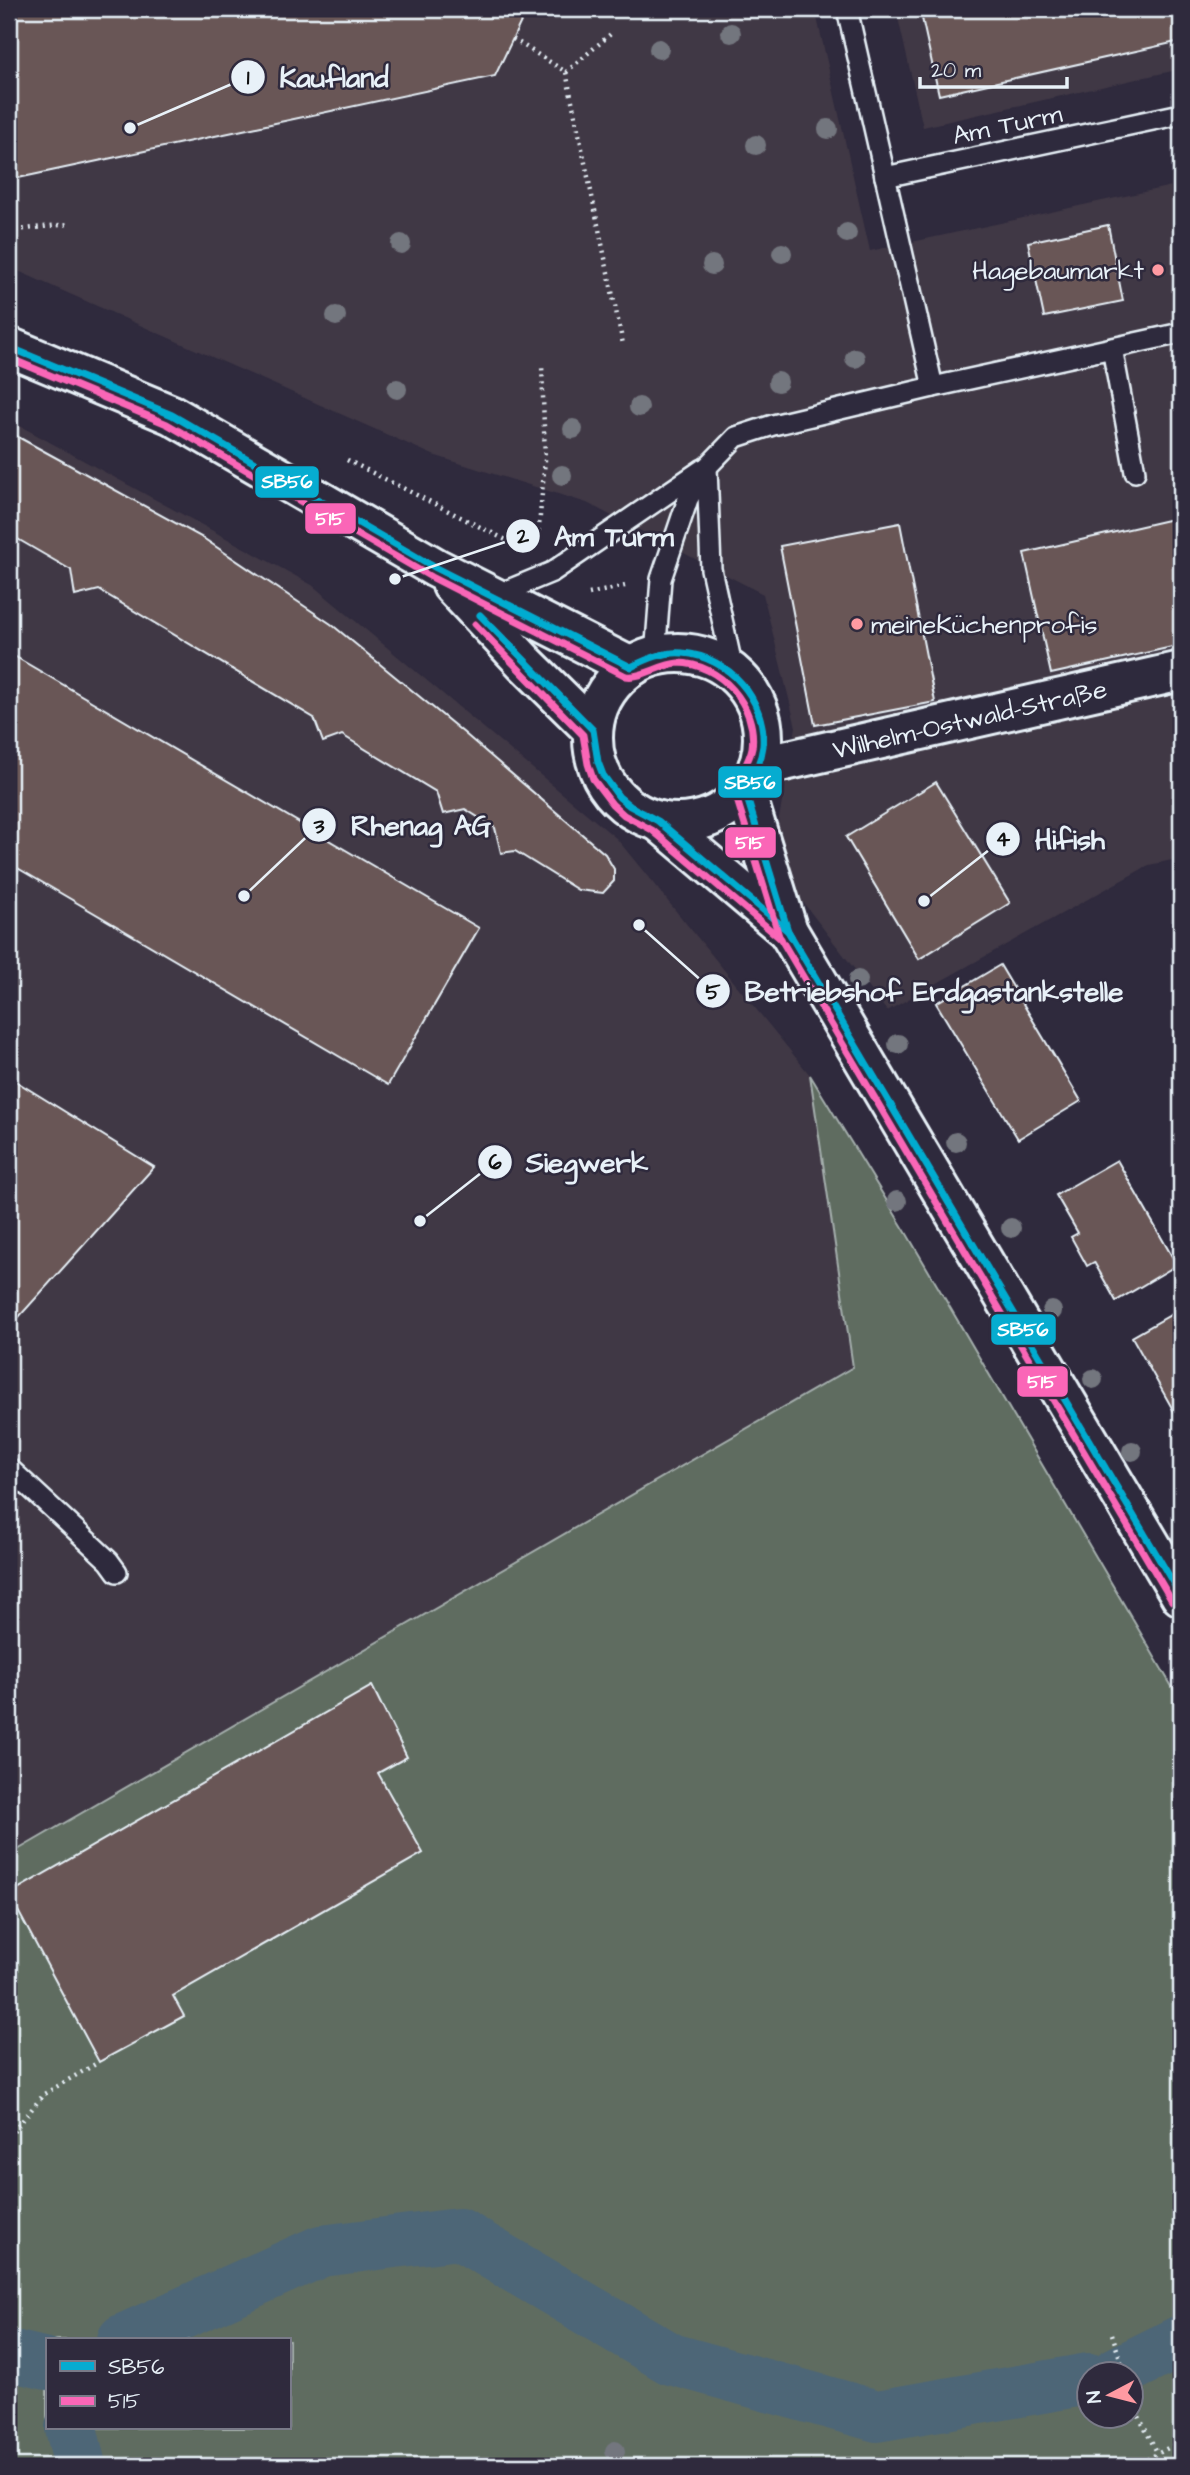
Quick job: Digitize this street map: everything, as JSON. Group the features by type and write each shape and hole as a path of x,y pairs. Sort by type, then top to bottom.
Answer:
{"street":[{"path":"9,347 172,415 436,568 643,661"},
{"path":"436,568 524,662 593,730"},
{"path":"683,653 710,659 734,674 751,693 760,717 763,742 751,779 727,807 706,818 682,823 658,821 636,812 617,797 603,778 594,754 593,730 599,706 612,684 643,661 683,653"},
{"name":"Wilhelm-Ostwald-Straße","path":"751,779 1181,671"},
{"path":"751,779 788,931 1181,1596"},
{"path":"658,821 788,931"}],"lane":[{"path":"847,9 933,387"},
{"name":"Am Turm","path":"886,177 1181,114"},
{"path":"494,596 552,572 707,467 736,437 772,425 933,387 1181,333"},
{"path":"1112,348 1135,472"},
{"path":"643,661 661,579 688,499 707,467"},
{"path":"707,467 712,569 734,674"},
{"path":"9,1468 109,1561 117,1572"}],"path":[{"path":"566,72 613,32"},
{"path":"513,39 566,72 623,344"},
{"path":"9,231 68,224"},
{"path":"538,541 545,460 542,364"},
{"path":"9,2137 44,2094 99,2062"},
{"path":"1112,2334 1120,2360"},
{"path":"1144,2427 1158,2454"},
{"path":"1135,2466 1181,2441"}],"shaded area":[{"path":"9,9 815,9 870,251 1181,184 1181,858 1149,865 887,1011 771,861 796,727 763,594 587,503 433,455 9,267"},
{"path":"896,9 1181,9 1181,69 923,127"},
{"path":"9,420 312,585 617,839 810,1075 853,1366 9,1855"}],"green space":[{"path":"810,1075 907,1234 1181,1702 1181,2466 9,2466 9,1855 853,1367"}],"building":[{"path":"9,9 527,9 495,76 9,180"},
{"path":"920,9 1181,9 1181,41 939,95"},
{"path":"1108,225 1123,301 1044,317 1028,242"},
{"path":"9,432 203,538 331,624 605,854 614,869 614,881 603,893 578,890 515,851 501,853 495,828 465,809 443,814 436,792 342,735 323,742 314,718 99,590 75,596 71,570 9,534"},
{"path":"1181,517 1181,645 1051,674 1024,553"},
{"name":"meineKüchenprofis","path":"900,523 935,702 815,725 780,546"},
{"path":"9,653 479,928 388,1085 9,863"},
{"path":"936,782 1010,903 919,959 846,837"},
{"path":"1000,965 1081,1101 1018,1139 936,1003"},
{"path":"9,1077 154,1167 9,1328"},
{"path":"1117,1160 1177,1265 1116,1301 1094,1262 1087,1266 1071,1237 1078,1233 1056,1195"},
{"path":"1181,1309 1181,1424 1132,1337"},
{"path":"372,1686 407,1757 378,1773 423,1853 173,1996 184,2016 99,2062 9,1894"}],"waterway":[{"path":"127,2338 321,2251 459,2234 671,2359 877,2416 1074,2381"},
{"path":"1143,2360 1181,2341"},
{"path":"9,2355 46,2364"},
{"path":"71,2430 80,2466"}],"transit line":[{"name":"SB56","path":"9,347 172,415 436,568 631,667 663,654 683,653 700,656 715,663 741,683 758,712 763,746 759,764 745,791 788,931 1181,1596"},
{"name":"515","path":"9,358 167,424 431,577 626,676 678,663 708,670 733,690 749,717 752,732 752,748 735,793 779,936 1172,1601"},
{"name":"SB56","path":"480,615 593,730 603,775 619,797 658,821 791,936"},
{"name":"515","path":"475,624 583,735 593,779 612,804 624,815 652,830 781,939"}],"place":[{"name":"Kaufland","path":"130,128"},
{"name":"Hagebaumarkt","path":"1158,270"},
{"name":"Am Turm","path":"395,579"},
{"name":"meineKüchenprofis","path":"857,624"},
{"name":"Rhenag AG","path":"244,896"},
{"name":"Hifish","path":"924,901"},
{"name":"Betriebshof Erdgastankstelle","path":"639,925"},
{"name":"Siegwerk","path":"420,1221"}]}
